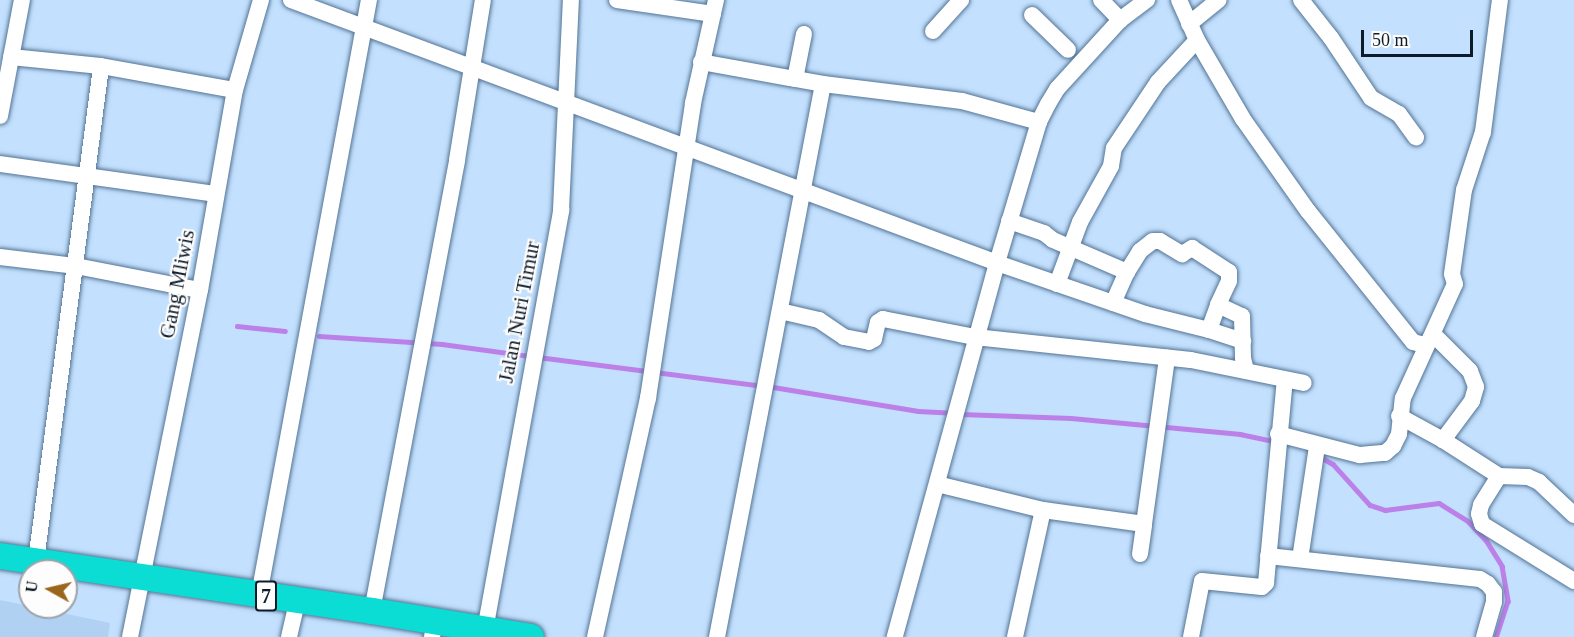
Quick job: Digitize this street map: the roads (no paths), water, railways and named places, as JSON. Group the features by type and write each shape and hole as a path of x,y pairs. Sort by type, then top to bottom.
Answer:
{"highway":[{"name":"7","path":"0,556 22,559"},
{"name":"7","path":"78,568 372,611 433,630 485,630 531,637"}],"street":[{"path":"0,116 22,0"},
{"name":"Gang Mliwis","path":"130,637 200,290 236,90 261,0"},
{"path":"291,0 564,104 997,263 1113,303 1243,341"},
{"path":"259,596 369,0"},
{"path":"372,611 423,342 483,0"},
{"name":"Jalan Nuri Timur","path":"485,630 561,210 564,104 571,0"},
{"path":"595,637 651,373 686,147 701,62 715,7 617,0"},
{"path":"1101,0 1120,20"},
{"path":"895,637 975,337 1039,122 1075,56 1147,0"},
{"path":"1179,0 1197,40 1243,119 1308,211 1413,342 1429,339 1470,371 1476,387 1472,401 1443,440"},
{"path":"1189,24 1219,0"},
{"path":"1301,0 1331,38 1371,98 1399,114 1416,137"},
{"path":"1279,439 1316,453 1360,455 1385,453 1393,446 1399,434 1402,398 1455,284 1452,274 1464,190 1483,132 1500,0"},
{"path":"933,32 955,2"},
{"path":"1032,15 1075,56"},
{"path":"795,79 804,34"},
{"path":"1057,284 1088,206 1111,166 1114,148 1158,82 1197,40"},
{"path":"11,57 101,66 236,90"},
{"path":"701,62 823,84 962,101 1039,122"},
{"path":"36,559 101,66"},
{"path":"717,637 823,84"},
{"path":"0,164 216,194"},
{"path":"1009,221 1044,232 1070,247 1127,272"},
{"path":"1113,303 1127,272 1140,251 1153,241 1160,242 1182,254 1192,248 1229,272 1229,281 1209,330"},
{"path":"0,257 76,266 200,290"},
{"path":"1218,305 1242,316 1243,358 1246,371"},
{"path":"780,311 819,320 844,337 869,342 874,339 878,322 884,319 975,337 1167,358 1304,383"},
{"path":"1140,554 1167,358"},
{"path":"1191,637 1202,582 1262,587 1266,583 1286,380"},
{"path":"1399,416 1506,476 1539,482 1574,515"},
{"path":"1300,559 1316,453"},
{"path":"1506,476 1481,505 1479,514 1482,524 1574,581"},
{"path":"937,484 1043,510 1144,524"},
{"path":"1015,637 1043,510"},
{"path":"1268,556 1480,579 1494,592 1484,637"},
{"path":"289,637 297,601"}],"waterway":[{"path":"237,326 285,331"},
{"path":"319,336 442,344 530,356"},
{"path":"538,357 773,387 918,411 952,413"},
{"path":"960,414 1071,418 1240,434 1277,442"},
{"path":"1319,456 1333,464 1370,505 1385,510 1439,503 1468,521 1486,540 1502,566 1508,601 1496,637"}]}
